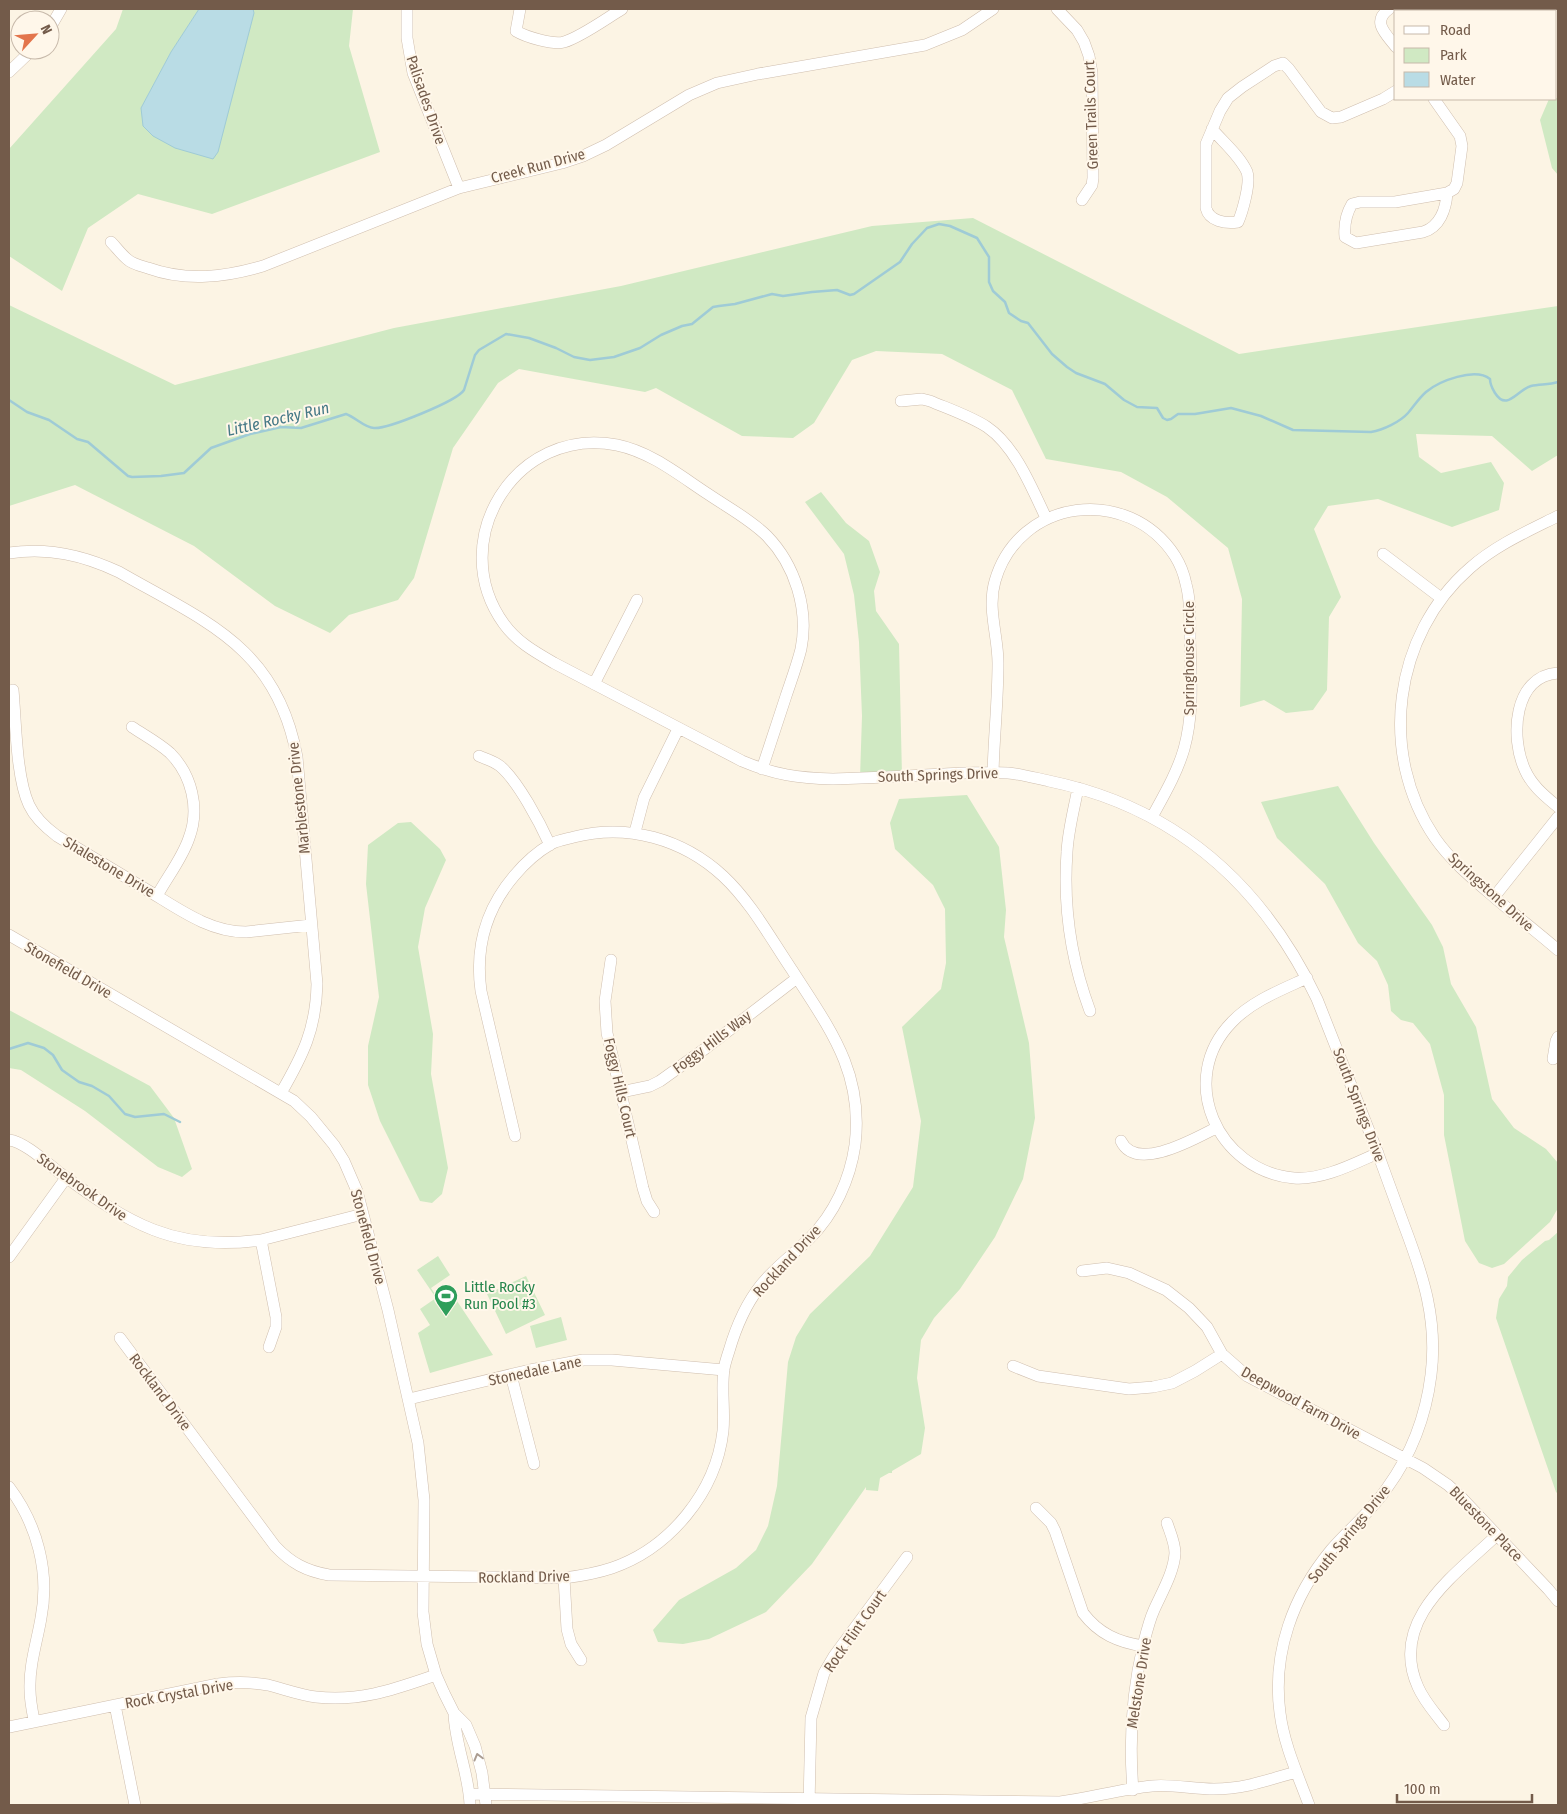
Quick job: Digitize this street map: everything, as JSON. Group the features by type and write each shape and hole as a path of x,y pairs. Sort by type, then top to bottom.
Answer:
{"street":[{"name":"Palisades Drive","path":"407,9 407,38 413,73 459,188"},
{"path":"520,9 516,31 521,35 551,42 563,42 622,9"},
{"name":"Creek Run Drive","path":"111,242 128,260 155,270 189,277 229,275 263,266 459,188 562,163 583,156 606,145 689,95 717,83 925,45 962,30 993,9"},
{"name":"Green Trails Court","path":"1057,9 1077,30 1084,42 1091,64 1093,178 1092,185 1082,200"},
{"path":"1389,9 1384,13 1380,21 1380,27 1394,44"},
{"path":"9,72 22,60"},
{"path":"1212,129 1230,149 1248,174 1248,185 1238,222 1232,223 1212,218 1207,214 1206,208 1206,144 1212,129 1220,110 1228,98 1256,77 1283,63 1320,112 1332,118 1341,117 1394,92"},
{"path":"1435,100 1460,136 1462,146 1457,183 1454,189 1446,193 1395,202 1360,202 1352,204 1348,210 1344,228 1345,237 1356,243 1432,229 1437,223 1446,202 1446,193"},
{"path":"901,401 930,401 976,421 994,432 1014,455 1046,518"},
{"name":"South Springs Drive","path":"762,769 796,666 802,641 802,603 790,568 775,545 757,527 671,470 635,450 618,445 599,443 576,444 555,450 516,474 502,492 492,510 484,531 483,574 489,595 498,614 510,632 525,646 678,728 742,761 762,769 792,776 834,779 1009,773 1078,788 1103,796 1152,817 1200,849 1243,887 1280,933 1307,978 1378,1153 1421,1270 1432,1322 1432,1353 1428,1391 1419,1427 1404,1459 1379,1500 1333,1548 1316,1569 1302,1592 1289,1622 1281,1656 1278,1693 1282,1726 1296,1772 1309,1805"},
{"name":"Springhouse Circle","path":"993,773 998,663 992,617 992,594 1000,567 1013,546 1025,533 1046,518 1069,511 1086,509 1108,511 1127,516 1143,524 1161,539 1176,558 1188,591 1190,606 1191,710 1184,749 1176,771 1152,817"},
{"name":"Springstone Drive","path":"1558,516 1483,557 1441,598 1420,635 1405,677 1400,717 1404,767 1419,812 1436,840 1460,867 1558,950"},
{"name":"Marblestone Drive","path":"9,553 48,551 66,553 102,563 213,625 238,644 260,668 280,701 294,740 317,984 314,1017 304,1052 281,1093"},
{"path":"1383,554 1441,598"},
{"path":"594,684 637,600"},
{"path":"1558,673 1542,677 1530,687 1520,707 1516,731 1519,754 1524,770 1541,793 1558,807"},
{"name":"Shalestone Drive","path":"13,690 23,787 31,810 40,822 56,836 204,923 226,930 246,932 312,925"},
{"path":"132,727 174,757 186,776 193,798 194,819 189,839 157,896"},
{"path":"635,832 644,798 678,728"},
{"path":"479,756 498,764 505,771 525,799 550,844"},
{"path":"1078,788 1067,850 1066,907 1072,951 1090,1011"},
{"path":"1494,896 1558,817"},
{"name":"Rockland Drive","path":"120,1338 275,1546 286,1557 308,1570 328,1575 564,1578 592,1574 629,1561 660,1541 687,1515 706,1486 718,1456 723,1429 724,1370 733,1337 748,1305 762,1284 809,1239 828,1215 845,1184 857,1128 856,1107 847,1066 834,1036 797,978 744,900 721,875 702,860 682,848 653,836 635,832 602,831 586,834 550,844 524,865 503,890 488,918 480,949 481,991 515,1136"},
{"name":"Stonefield Drive","path":"9,935 281,1093 310,1117 334,1145 352,1178 363,1214 409,1399 418,1443 422,1476 425,1632 430,1657 436,1675 454,1713 466,1725 475,1746 485,1799"},
{"name":"Foggy Hills Court","path":"611,960 606,986 605,1018 607,1033 643,1188 647,1201 654,1212"},
{"name":"Foggy Hills Way","path":"621,1092 650,1086 660,1081 797,978"},
{"path":"1307,978 1250,1006 1231,1022 1220,1038 1211,1060 1207,1084 1209,1106 1216,1128 1227,1144 1240,1157 1262,1170 1278,1176 1296,1178 1320,1175 1378,1153"},
{"path":"1553,1059 1558,1037"},
{"path":"1120,1141 1134,1152 1156,1153 1182,1146 1216,1128"},
{"name":"Stonebrook Drive","path":"9,1140 24,1146 66,1178 115,1212 133,1222 157,1232 193,1240 216,1242 261,1240 363,1214"},
{"path":"9,1257 66,1178"},
{"path":"261,1240 276,1317 276,1327 269,1347"},
{"name":"Deepwood Farm Drive","path":"1082,1271 1101,1268 1129,1273 1166,1290 1189,1308 1208,1327 1222,1354 1247,1376 1404,1459"},
{"path":"1013,1366 1038,1376 1129,1390 1153,1388 1172,1383 1196,1371 1222,1354"},
{"name":"Stonedale Lane","path":"409,1399 568,1362 597,1360 724,1370"},
{"path":"511,1375 534,1464"},
{"name":"Bluestone Place","path":"1404,1459 1423,1468 1448,1485 1558,1601"},
{"path":"9,1487 32,1527 42,1566 43,1602 32,1661 30,1688 34,1720"},
{"path":"1036,1508 1051,1523 1055,1531 1083,1614 1091,1624 1112,1638 1142,1646"},
{"name":"Melstone Drive","path":"1133,1790 1130,1741 1142,1646 1153,1612 1167,1582 1175,1550 1167,1523"},
{"path":"1444,1725 1422,1695 1415,1679 1410,1654 1414,1630 1421,1613 1431,1599 1496,1535"},
{"name":"Rock Flint Court","path":"809,1802 811,1718 824,1673 834,1656 907,1557"},
{"path":"564,1578 568,1635 581,1660"},
{"name":"Rock Crystal Drive","path":"9,1727 34,1720 232,1682 266,1685 314,1696 341,1698 369,1696 436,1675"},
{"path":"115,1705 135,1805"},
{"name":"Stonefield Drive","path":"454,1713 455,1730 463,1758 470,1800"},
{"path":"470,1800 1060,1802 1154,1786 1232,1789 1256,1785 1296,1772"}],"green space":[{"path":"123,9 199,9 171,52 141,108 254,13 253,9 353,9 349,46 380,152 212,214 138,194 88,228 62,291 9,256 9,149 116,29"},
{"path":"1557,98 1558,175 1552,168 1540,120 1549,100 1557,100"},
{"path":"973,218 1239,354 1558,306 1558,455 1532,471 1492,436 1416,434 1419,457 1441,473 1491,462 1504,483 1499,510 1452,527 1378,499 1328,506 1314,529 1341,597 1329,617 1327,690 1313,710 1286,713 1264,700 1240,707 1242,599 1228,548 1167,497 1121,472 1046,459 1012,390 942,354 876,351 852,360 814,423 793,438 742,436 656,388 645,392 519,369 498,383 453,448 414,578 398,600 349,615 330,633 275,606 194,546 75,485 9,506 9,305 175,385 394,328 621,286 872,226"},
{"path":"821,492 846,523 869,541 880,572 874,591 876,611 899,644 902,776 860,778 862,716 859,642 854,595 844,554 805,502"},
{"path":"1338,786 1374,843 1432,925 1443,947 1451,984 1476,1027 1492,1099 1514,1128 1546,1149 1558,1163 1558,1208 1550,1222 1504,1264 1492,1268 1479,1263 1465,1241 1444,1135 1444,1095 1430,1044 1413,1023 1401,1020 1391,1011 1388,985 1377,961 1358,943 1325,884 1277,838 1261,802"},
{"path":"967,795 999,847 1006,910 1004,937 1029,1043 1035,1118 1023,1179 995,1237 960,1289 934,1318 921,1340 917,1378 925,1428 921,1454 892,1471 892,1473 880,1478 878,1491 866,1490 866,1487 812,1564 766,1612 709,1639 683,1644 658,1642 653,1630 679,1600 736,1568 756,1550 768,1526 777,1486 788,1362 796,1337 810,1314 870,1256 913,1187 921,1121 902,1027 941,989 946,963 945,909 933,885 895,849 890,823 899,799"},
{"path":"411,822 440,849 446,860 425,908 418,947 433,1034 431,1074 448,1168 442,1194 432,1203 420,1201 380,1121 368,1085 368,1046 379,997 366,884 368,845 398,823"},
{"path":"9,1010 150,1086 174,1118 192,1169 182,1177 158,1167 85,1111 21,1070 9,1068"},
{"path":"1558,1232 1558,1494 1496,1318 1499,1299 1507,1286 1508,1277 1522,1260"},
{"name":"Little Rocky Run Pool #3","path":"438,1256 450,1275 431,1288 438,1299 442,1296 447,1303 455,1298 493,1355 430,1373 418,1333 430,1325 420,1309 436,1298 417,1270"},
{"path":"526,1276 545,1315 506,1334 487,1294"},
{"path":"561,1317 567,1340 536,1348 530,1326"}],"water":[{"path":"199,9 253,9 254,13 218,152 213,159 175,148 153,136 143,126 141,108 171,52"}],"waterway":[{"name":"Little Rocky Run","path":"9,400 27,412 49,420 77,439 88,442 128,476 161,476 184,473 211,448 250,434 281,427 301,428 346,414 371,428 393,424 422,414 459,395 464,390 475,355 479,350 506,334 529,338 574,357 590,360 614,357 640,348 661,335 692,324 713,307 735,304 772,294 783,296 837,290 850,295 854,294 900,262 912,244 927,228 939,224 950,226 977,238 989,257 989,282 993,291 1005,302 1009,313 1028,323 1052,354 1067,367 1076,373 1105,384 1124,400 1137,407 1157,408 1163,418 1167,420 1178,414 1195,414 1231,408 1261,416 1293,430 1371,432 1396,422 1405,416 1426,392 1439,384 1457,377 1476,374 1490,379 1495,393 1504,400 1512,398 1531,386 1558,382"},
{"path":"9,1049 28,1043 44,1048 53,1055 62,1070 79,1082 92,1086 109,1096 125,1114 135,1117 164,1114 180,1122"}],"place":[{"name":"Little Rocky Run Pool #3","path":"446,1317"}]}
